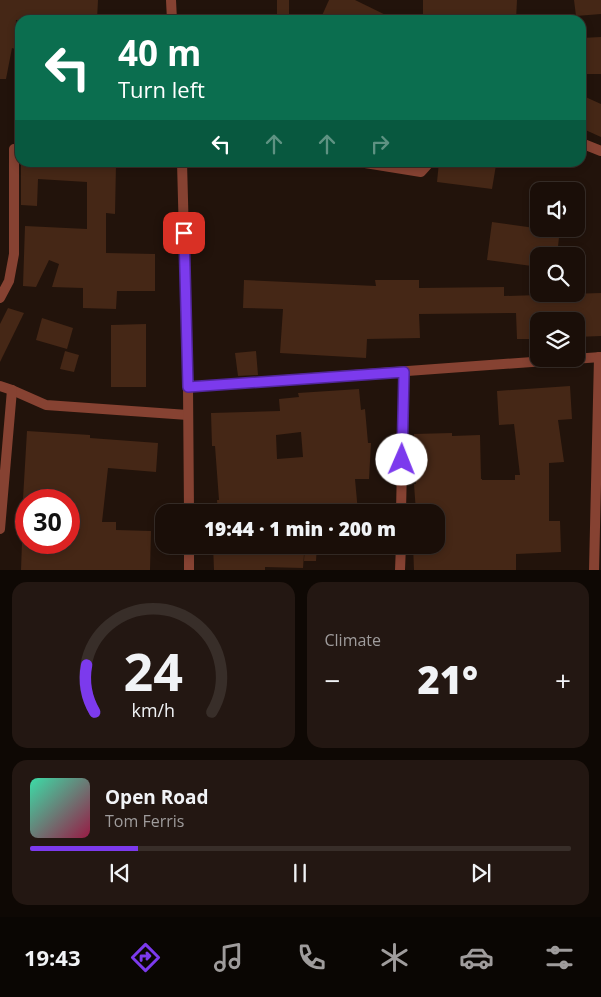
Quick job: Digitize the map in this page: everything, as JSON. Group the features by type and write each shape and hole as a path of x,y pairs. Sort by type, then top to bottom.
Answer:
{"street":[{"path":"171,0 172,15"},
{"path":"586,145 601,151"},
{"path":"0,298 9,281 14,254 14,149"},
{"path":"182,167 189,504"},
{"path":"390,167 421,172 426,167"},
{"path":"188,387 600,357 594,570"},
{"path":"401,504 404,372"},
{"path":"0,386 46,405 188,415"},
{"path":"0,529 12,390"},
{"path":"189,554 189,570"},
{"path":"400,570 401,554"}],"building":[{"path":"0,0 98,0 97,15 15,15 15,49 12,48 6,79 0,79"},
{"path":"277,0 289,0 289,15 277,15"},
{"path":"329,0 355,0 386,15 322,15"},
{"path":"423,0 517,0 516,15 423,15"},
{"path":"574,0 601,0 601,14 576,15"},
{"path":"601,37 601,74 586,74 586,38"},
{"path":"586,97 601,104 601,137 586,130"},
{"path":"21,167 116,167 115,214 106,213 106,253 155,254 155,291 117,291 116,309 83,308 83,288 52,287 59,264 49,260 36,287 23,286 25,226 87,229 87,182 38,179 37,206 21,205"},
{"path":"438,167 496,167 492,189 437,182"},
{"path":"492,222 530,227 530,237 559,237 558,247 530,247 530,266 487,260"},
{"path":"244,280 376,286 375,280 419,280 419,288 504,287 504,296 530,295 530,302 585,302 585,293 601,293 601,336 585,337 585,312 530,312 530,339 517,339 516,313 419,314 420,338 367,339 366,358 280,353 283,309 243,308"},
{"path":"8,308 24,313 0,362 0,324"},
{"path":"42,318 73,328 67,349 36,340"},
{"path":"146,324 146,387 111,387 111,325"},
{"path":"65,351 79,355 74,372 60,369"},
{"path":"256,351 258,375 238,376 235,353"},
{"path":"570,386 572,419 558,420 564,462 549,463 549,521 560,521 561,552 516,554 516,570 414,570 413,554 445,554 445,504 415,504 414,484 416,484 416,460 409,460 409,442 414,442 414,434 452,433 452,436 480,435 481,479 515,480 515,475 520,475 514,424 499,425 497,391"},
{"path":"359,389 361,410 365,409 368,443 371,443 369,479 355,479 357,504 217,504 217,500 219,500 215,446 212,446 211,413 280,411 279,399 299,397 298,393","holes":["301,432 303,457 277,459 276,435"]},
{"path":"27,431 90,435 90,438 158,443 156,472 108,468 102,522 116,522 116,530 151,531 150,570 21,570 22,554 80,554 80,489 24,489"},
{"path":"213,554 304,554 303,568 265,567 265,570 214,570"},
{"path":"304,554 316,554 316,561 304,561"}],"route":[{"path":"184,233 188,387 404,372 402,460"}]}
